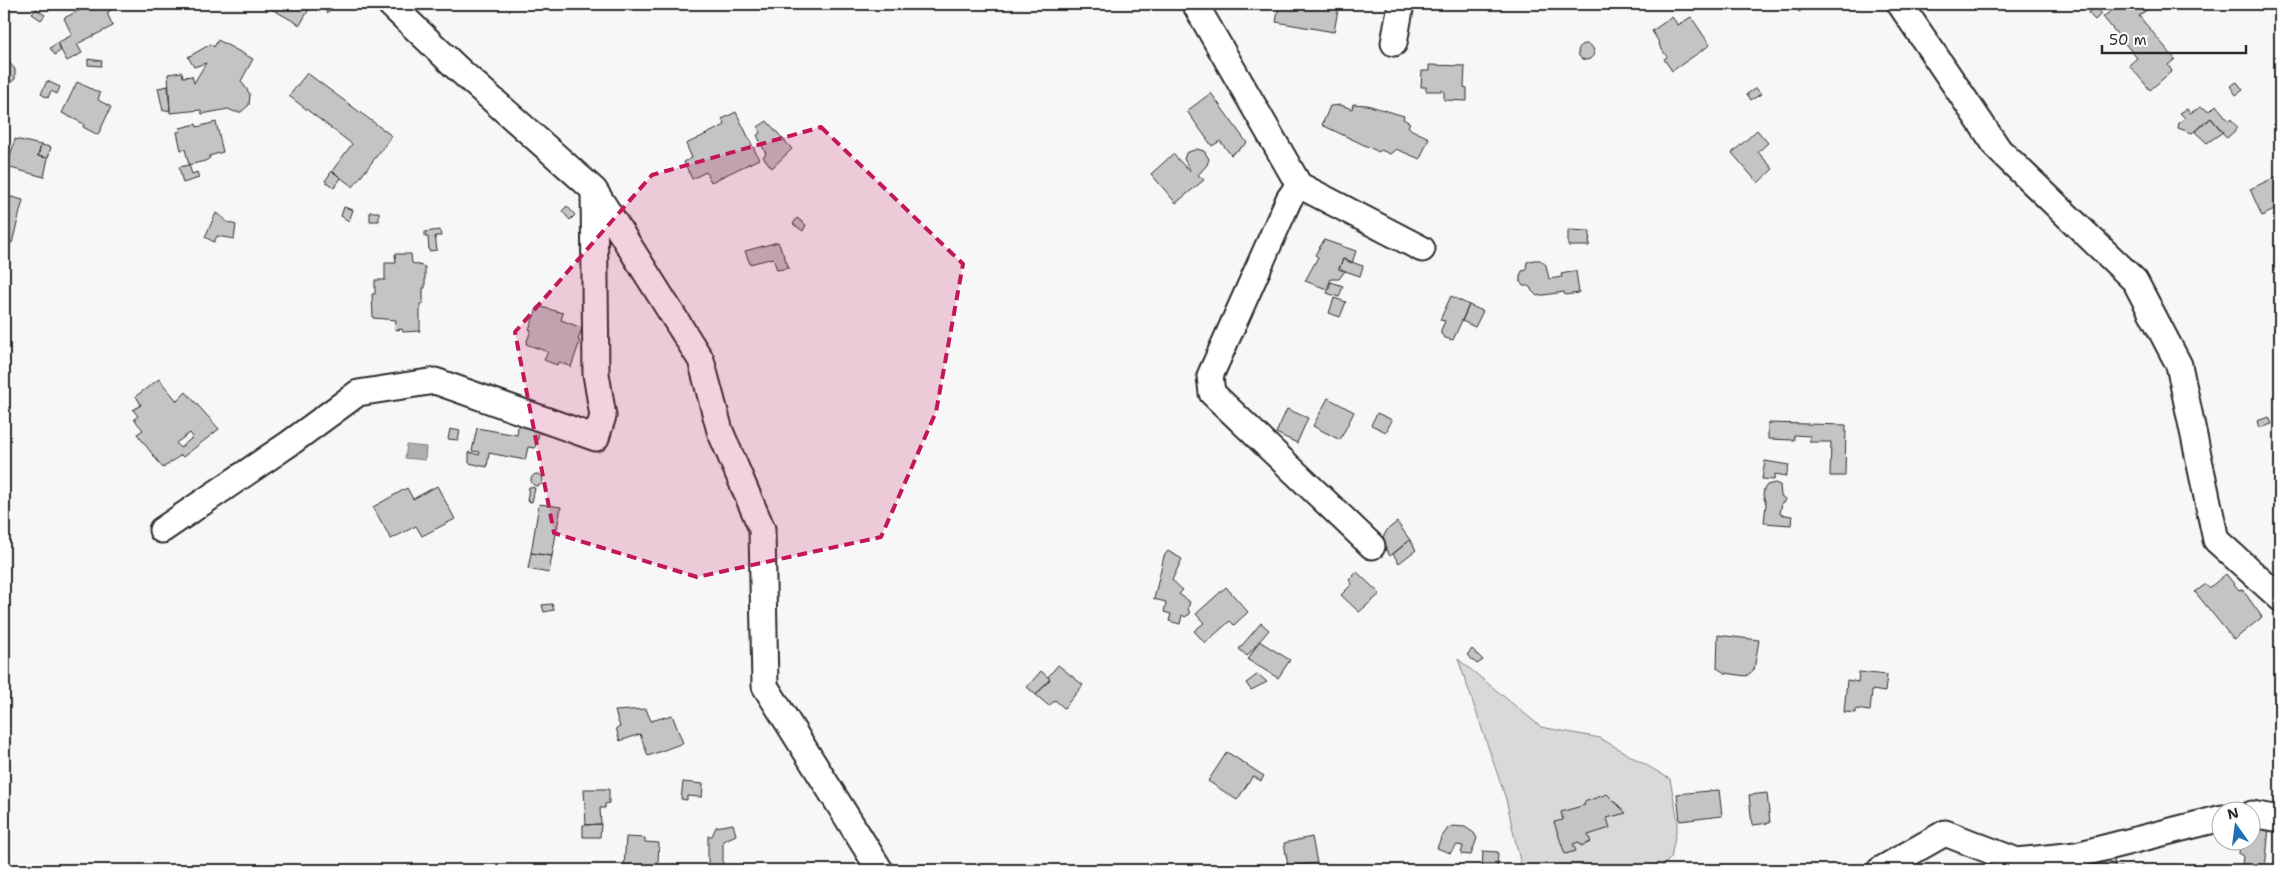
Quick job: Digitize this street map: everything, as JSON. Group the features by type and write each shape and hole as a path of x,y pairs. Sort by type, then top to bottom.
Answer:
{"street":[{"path":"390,4 457,68 594,190 701,360 720,432 762,529 765,686 880,870"},
{"path":"1195,4 1299,185 1346,212 1422,249"},
{"path":"1394,43 1401,4"},
{"path":"1900,4 1999,150 2136,281 2179,365 2216,540 2280,598"},
{"path":"1299,185 1289,200 1210,376 1212,393 1372,546"},
{"path":"162,530 290,443 358,392 435,381 596,438 603,416 596,374 594,190"},
{"path":"2262,816 2280,819"},
{"path":"1880,870 1945,833 2017,861 2076,855 2212,821"}],"highlighted area":[{"path":"821,127 963,264 936,412 881,537 697,577 554,533 515,332 652,175"}],"shaded area":[{"path":"407,445 426,447 425,460 405,458"},
{"path":"1458,659 1541,727 1600,738 1670,779 1678,821 1671,858 1658,870 1522,870 1506,799"}],"building":[{"path":"77,4 106,4 110,11 107,13 113,26 77,44 82,53 67,61 57,43 72,35 64,18 80,10"},
{"path":"272,4 312,4 300,25 270,8"},
{"path":"319,4 337,4 327,13"},
{"path":"1269,4 1339,4 1334,32 1276,22 1279,6"},
{"path":"1794,4 1809,4 1810,5 1799,12"},
{"path":"2120,4 2125,4 2131,10 2139,4 2154,4 2139,16 2175,59 2168,65 2172,71 2150,90 2129,65 2137,58 2103,17"},
{"path":"2095,7 2101,14 2095,20 2088,13"},
{"path":"36,9 45,15 41,20 32,14"},
{"path":"1672,17 1678,25 1691,17 1710,45 1672,71 1664,59 1667,57 1652,31"},
{"path":"218,40 253,59 241,81 250,94 249,105 241,112 228,109 202,114 201,110 170,113 168,74 182,72 183,77 192,76 194,83 206,63 194,67 188,57 211,44 214,47"},
{"path":"57,43 61,50 55,55 50,48"},
{"path":"1583,44 1589,44 1594,49 1592,58 1583,60 1578,55 1578,49"},
{"path":"4,57 15,69 15,79 4,88"},
{"path":"88,59 102,61 101,66 88,65"},
{"path":"1429,65 1465,66 1464,87 1467,88 1467,101 1444,100 1444,91 1426,91 1426,87 1421,87 1422,71 1429,71"},
{"path":"307,73 392,136 353,187 332,171 352,144 289,96"},
{"path":"47,81 60,87 57,94 51,91 48,98 41,94"},
{"path":"77,82 100,93 98,100 111,107 98,135 83,127 84,124 62,113"},
{"path":"2237,82 2243,90 2236,95 2230,86"},
{"path":"168,86 170,110 163,111 158,88"},
{"path":"1756,88 1761,94 1751,100 1747,94"},
{"path":"1211,93 1247,143 1231,155 1220,141 1212,146 1187,111"},
{"path":"1353,104 1367,105 1404,116 1403,119 1410,123 1408,126 1412,130 1429,138 1420,159 1396,149 1390,154 1381,150 1379,152 1322,125 1330,106 1341,105 1352,109"},
{"path":"2216,105 2229,121 2231,119 2238,128 2227,138 2211,118 2192,133 2178,128 2179,123 2185,118 2180,113 2187,109 2190,113 2201,107 2210,111"},
{"path":"736,112 759,159 711,182 706,172 692,179 684,162 692,158 686,144 725,125 722,119"},
{"path":"2211,118 2223,132 2207,143 2195,132"},
{"path":"767,121 792,149 772,168 763,157 766,154 757,135 760,133 758,127"},
{"path":"216,122 223,152 209,156 210,158 205,161 189,165 185,149 181,150 177,132 181,131 180,128 196,124 197,127"},
{"path":"1757,130 1768,143 1758,152 1773,169 1758,183 1732,153"},
{"path":"15,139 41,145 38,156 48,158 44,177 7,167"},
{"path":"41,145 51,147 48,158 38,156"},
{"path":"1197,149 1204,151 1209,159 1207,165 1198,175 1204,180 1176,203 1151,174 1173,154 1189,171 1184,159 1186,153"},
{"path":"189,165 192,174 197,172 199,178 183,183 179,167"},
{"path":"332,171 341,178 334,188 325,181"},
{"path":"2280,175 2280,207 2262,216 2250,189"},
{"path":"4,195 23,200 12,243 4,241"},
{"path":"567,206 575,215 570,220 562,211"},
{"path":"344,207 353,210 349,221 341,216"},
{"path":"370,212 379,212 379,221 370,221"},
{"path":"216,213 225,221 236,225 234,239 217,236 214,242 205,237"},
{"path":"797,218 806,225 803,231 793,224"},
{"path":"440,230 441,236 435,236 437,250 429,251 428,237 425,237 425,232"},
{"path":"1568,230 1590,231 1589,246 1568,246"},
{"path":"1324,240 1356,251 1352,263 1343,259 1339,269 1345,271 1339,279 1331,279 1327,289 1305,281 1318,257 1315,255"},
{"path":"778,242 789,268 777,270 773,258 750,264 745,251"},
{"path":"395,254 411,254 412,263 425,267 423,304 420,304 420,331 403,332 402,329 395,330 396,320 373,318 372,294 375,294 375,280 385,280 385,263 396,263"},
{"path":"1343,259 1363,266 1360,276 1339,269"},
{"path":"1540,260 1546,265 1549,279 1562,277 1561,274 1576,271 1579,293 1565,295 1564,292 1537,296 1529,286 1523,286 1520,281 1522,271 1526,270 1527,262"},
{"path":"1331,282 1343,286 1339,297 1327,293"},
{"path":"1451,296 1469,305 1453,340 1445,338 1441,334 1445,321 1440,320"},
{"path":"1334,298 1346,302 1340,317 1329,313"},
{"path":"1469,305 1483,311 1475,327 1462,321"},
{"path":"538,306 563,313 561,320 582,328 578,340 580,341 571,367 559,362 557,365 544,360 548,352 526,344 531,330 529,329"},
{"path":"159,379 177,401 186,392 219,429 183,457 181,455 163,468 137,434 143,430 134,419 138,416 133,410 141,405 136,396","holes":["190,433 193,437 180,448 176,443"]},
{"path":"1328,398 1354,412 1340,440 1313,426"},
{"path":"1287,409 1308,418 1297,443 1276,433"},
{"path":"1377,413 1392,420 1386,432 1371,425"},
{"path":"519,416 541,426 535,448 528,447 525,460 489,453 487,467 469,463 469,452 479,455 480,452 472,451 477,428 517,435"},
{"path":"2269,417 2272,424 2259,428 2257,421"},
{"path":"1768,423 1846,425 1845,476 1830,476 1831,442 1810,442 1810,436 1794,435 1794,440 1768,439"},
{"path":"450,429 460,431 458,440 448,439"},
{"path":"1765,461 1789,465 1786,476 1775,474 1774,480 1762,479"},
{"path":"535,474 539,474 543,480 539,486 535,486 531,482 531,478"},
{"path":"1775,483 1780,485 1781,496 1785,499 1785,502 1782,502 1780,514 1792,516 1791,525 1764,523 1766,504 1763,495 1764,489 1767,485"},
{"path":"437,486 455,519 422,536 416,526 391,539 373,507 407,488 413,499"},
{"path":"529,487 535,488 532,502 527,501"},
{"path":"539,504 561,507 552,556 531,553"},
{"path":"1397,522 1410,540 1390,556 1381,541 1387,530"},
{"path":"1410,540 1416,550 1399,563 1393,554"},
{"path":"1168,551 1182,559 1172,580 1183,590 1179,594 1190,602 1188,608 1190,614 1185,617 1182,615 1180,624 1169,621 1171,614 1164,612 1166,602 1154,599 1164,556"},
{"path":"531,553 552,556 549,573 528,569"},
{"path":"1357,572 1380,594 1359,612 1341,595 1352,584 1349,580"},
{"path":"2226,574 2239,590 2242,589 2262,617 2234,640 2195,592 2206,584 2209,588"},
{"path":"1226,587 1248,612 1234,625 1230,621 1205,643 1194,631 1204,623 1196,614"},
{"path":"552,604 554,610 544,612 542,605"},
{"path":"1261,623 1269,630 1247,656 1239,649"},
{"path":"1718,635 1759,640 1754,670 1746,676 1725,673 1717,668"},
{"path":"1259,641 1290,660 1278,678 1248,660"},
{"path":"1472,649 1483,660 1477,664 1467,655"},
{"path":"1058,665 1083,685 1064,708 1055,700 1049,706 1036,695 1050,679 1048,677"},
{"path":"1041,671 1050,679 1036,695 1027,687"},
{"path":"1859,672 1887,675 1885,692 1872,690 1870,711 1856,709 1856,713 1844,712 1847,680 1858,682"},
{"path":"1258,674 1267,682 1251,690 1246,683"},
{"path":"646,709 651,721 672,715 683,743 648,756 640,734 620,741 616,728 620,727 615,711"},
{"path":"1227,752 1264,776 1261,781 1253,776 1237,800 1208,781"},
{"path":"683,782 703,784 702,797 687,796 687,800 681,799"},
{"path":"584,789 609,789 609,803 605,804 605,808 600,808 601,824 586,825"},
{"path":"1719,790 1722,816 1680,821 1677,794"},
{"path":"1767,793 1770,823 1752,825 1749,795"},
{"path":"1607,794 1626,813 1607,818 1610,828 1588,835 1591,842 1581,846 1579,842 1573,844 1576,851 1565,854 1554,822 1563,820 1561,812 1585,805 1584,802"},
{"path":"601,824 600,837 583,837 583,825"},
{"path":"733,824 736,835 723,841 723,870 708,870 708,836 712,836 716,827"},
{"path":"1453,826 1465,827 1474,833 1477,838 1471,855 1461,854 1463,846 1457,845 1450,853 1437,848 1448,828"},
{"path":"2262,826 2269,827 2265,869 2239,870 2239,865 2242,865 2243,855 2239,854 2239,852 2262,852"},
{"path":"626,837 645,838 645,842 659,843 658,863 655,863 655,870 624,868"},
{"path":"1312,837 1317,863 1288,866 1284,843"},
{"path":"1483,851 1498,852 1497,870 1482,870"},
{"path":"2114,853 2115,868 2121,867 2121,870 2094,870 2093,858"}]}
